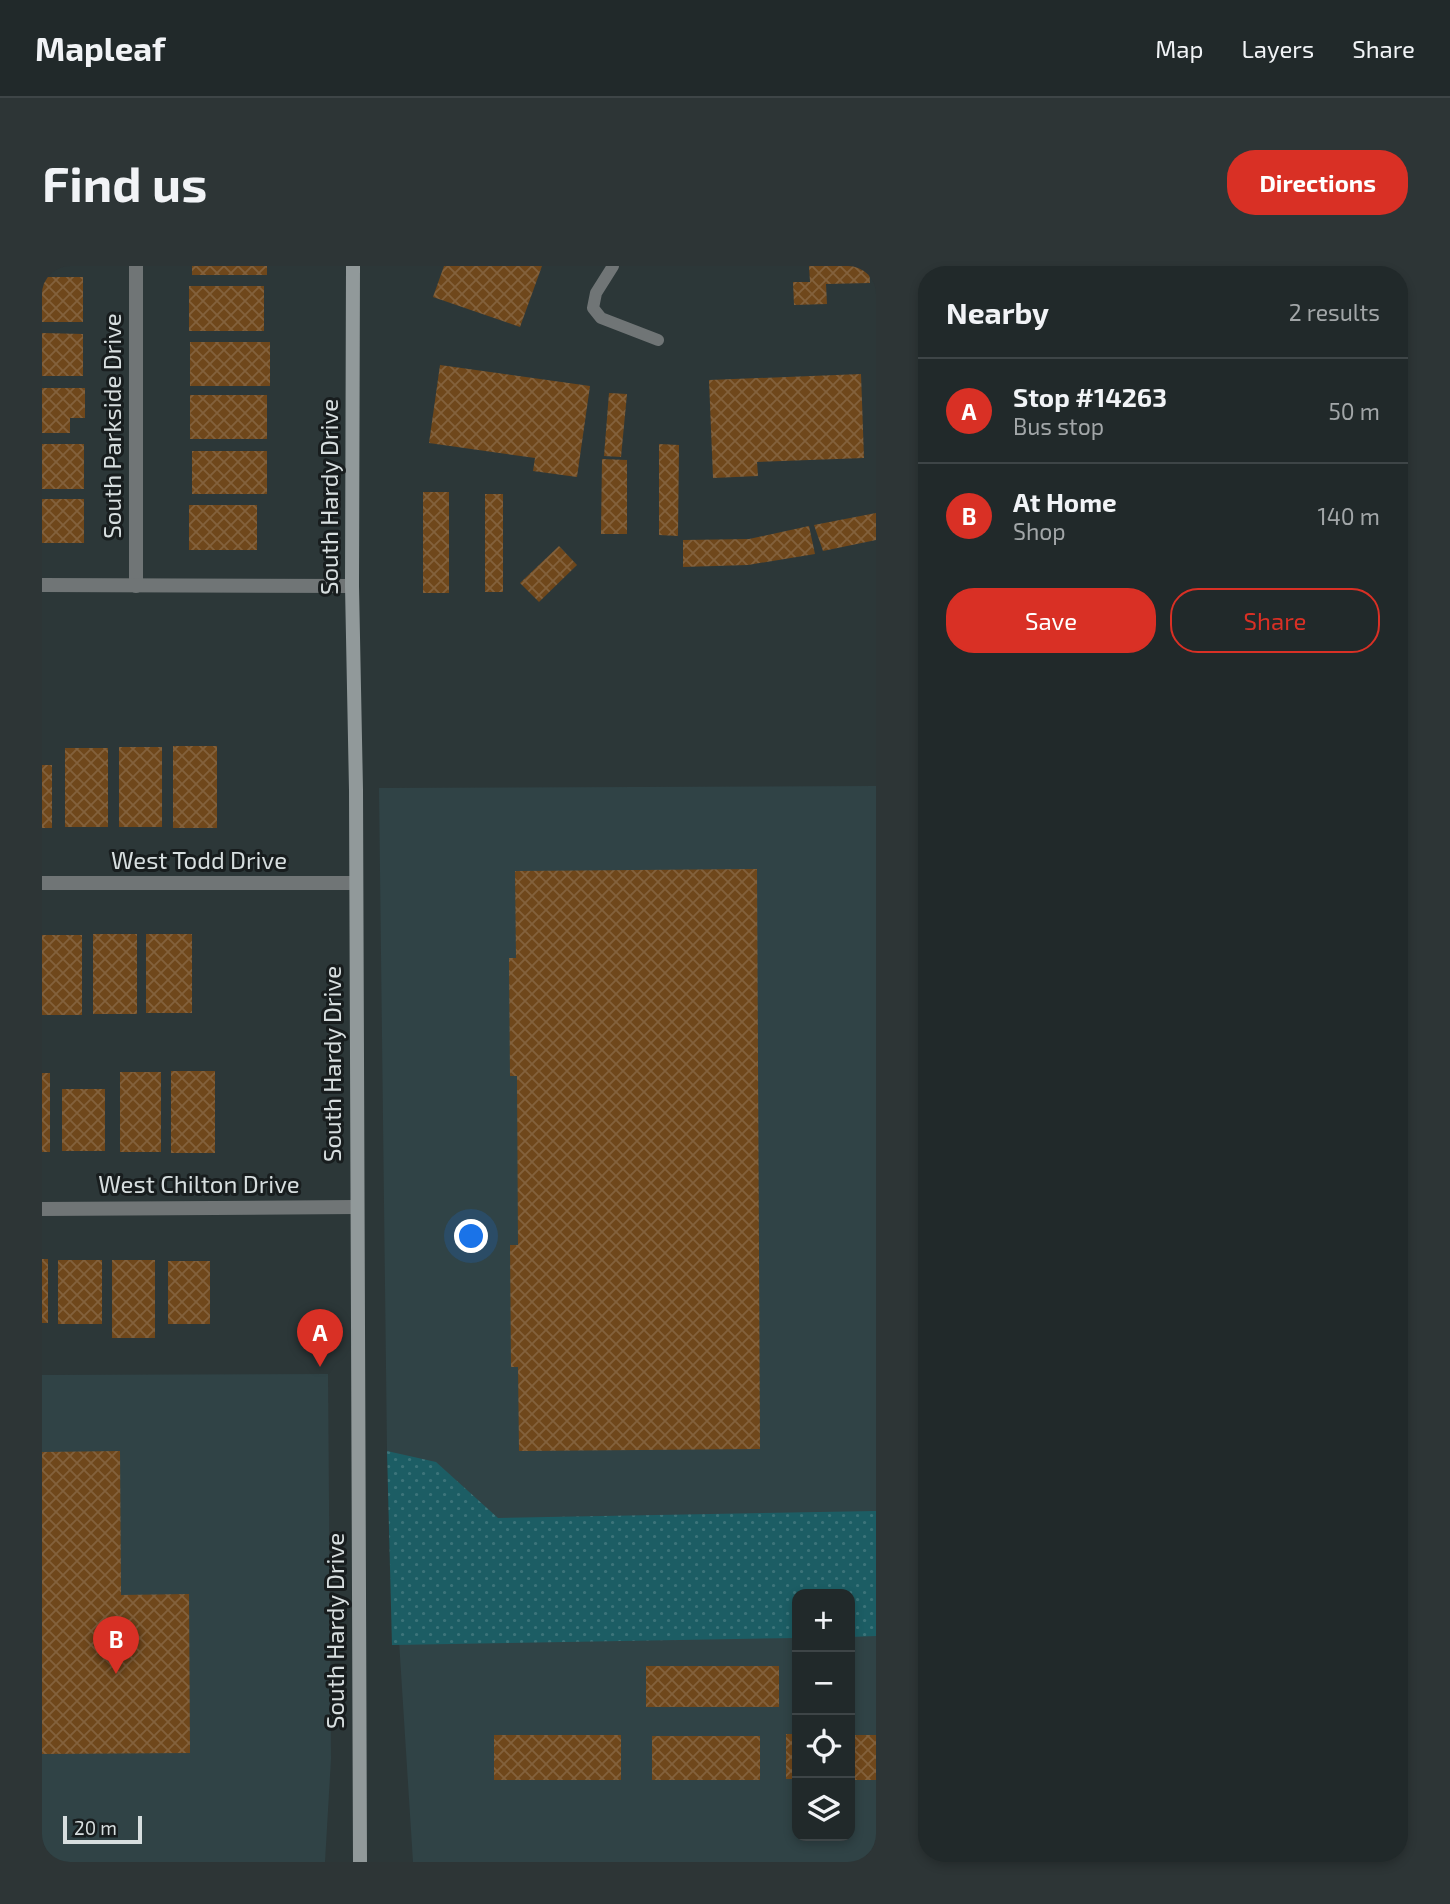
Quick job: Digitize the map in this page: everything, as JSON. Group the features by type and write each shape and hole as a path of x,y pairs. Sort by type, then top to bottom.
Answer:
{"street":[{"name":"South Parkside Drive","path":"136,266 136,586"},
{"name":"South Hardy Drive","path":"353,266 352,586 356,883 360,1862"},
{"path":"42,585 352,586"},
{"name":"West Todd Drive","path":"42,883 356,883"},
{"name":"West Chilton Drive","path":"42,1209 356,1207"}],"lane":[{"path":"613,266 596,293 593,308 600,318 658,340"}],"shaded area":[{"path":"876,786 876,1862 413,1862 387,1451 379,788"},
{"path":"328,1374 331,1759 325,1862 42,1862 42,1375"},
{"path":"387,1451 436,1462 498,1518 876,1511 876,1636 855,1637 855,1589 792,1589 792,1638 392,1645"}],"building":[{"path":"192,266 267,266 267,275 192,275"},
{"path":"444,266 542,266 520,327 433,297"},
{"path":"809,266 869,266 870,283 826,284 827,304 794,305 793,282 810,282"},
{"path":"42,277 83,277 83,322 42,322"},
{"path":"189,286 264,286 264,331 189,331"},
{"path":"42,333 83,334 83,376 42,376"},
{"path":"190,342 270,342 270,386 190,386"},
{"path":"440,365 590,386 577,477 533,471 535,458 429,443"},
{"path":"861,374 864,458 757,462 758,476 713,478 709,380"},
{"path":"42,388 85,388 85,418 70,418 70,433 42,433"},
{"path":"609,393 627,394 621,457 604,456"},
{"path":"190,395 267,395 267,439 190,439"},
{"path":"42,444 84,444 84,489 42,489"},
{"path":"659,444 679,445 678,536 659,535"},
{"path":"192,451 267,451 267,494 192,494"},
{"path":"602,459 627,460 627,534 601,534"},
{"path":"423,492 449,492 449,593 423,593"},
{"path":"485,494 503,494 503,592 485,592"},
{"path":"42,499 84,499 84,543 42,543"},
{"path":"189,505 257,505 257,550 189,550"},
{"path":"876,513 876,540 823,551 814,525"},
{"path":"809,526 815,554 748,565 683,567 683,540 749,539"},
{"path":"559,546 577,565 539,602 520,583"},
{"path":"173,746 217,746 217,828 173,828"},
{"path":"119,747 162,747 162,827 119,827"},
{"path":"65,748 108,748 108,827 65,827"},
{"path":"42,765 52,765 52,828 42,828"},
{"path":"757,869 760,1449 519,1451 518,1367 511,1367 510,1245 518,1245 517,1076 510,1076 509,958 516,958 515,871"},
{"path":"93,934 137,934 137,1014 93,1014"},
{"path":"146,934 192,934 192,1013 146,1013"},
{"path":"42,935 82,935 82,1015 42,1015"},
{"path":"171,1071 215,1071 215,1153 171,1153"},
{"path":"120,1072 161,1072 161,1152 120,1152"},
{"path":"42,1073 50,1073 50,1152 42,1152"},
{"path":"62,1089 105,1089 105,1151 62,1151"},
{"path":"42,1259 48,1259 48,1323 42,1323"},
{"path":"58,1260 102,1260 102,1324 58,1324"},
{"path":"112,1260 155,1260 155,1338 112,1338"},
{"path":"168,1261 210,1261 210,1324 168,1324"},
{"path":"120,1451 121,1595 189,1594 190,1753 42,1754 42,1452"},
{"path":"646,1666 779,1666 779,1707 646,1707"},
{"path":"786,1734 792,1734 792,1779 786,1779"},
{"path":"494,1735 621,1735 621,1780 494,1780"},
{"path":"855,1735 876,1735 876,1780 855,1780"},
{"path":"652,1736 760,1736 760,1780 652,1780"}],"place":[{"name":"Stop #14263","path":"320,1367"},
{"name":"At Home","path":"116,1674"}]}
